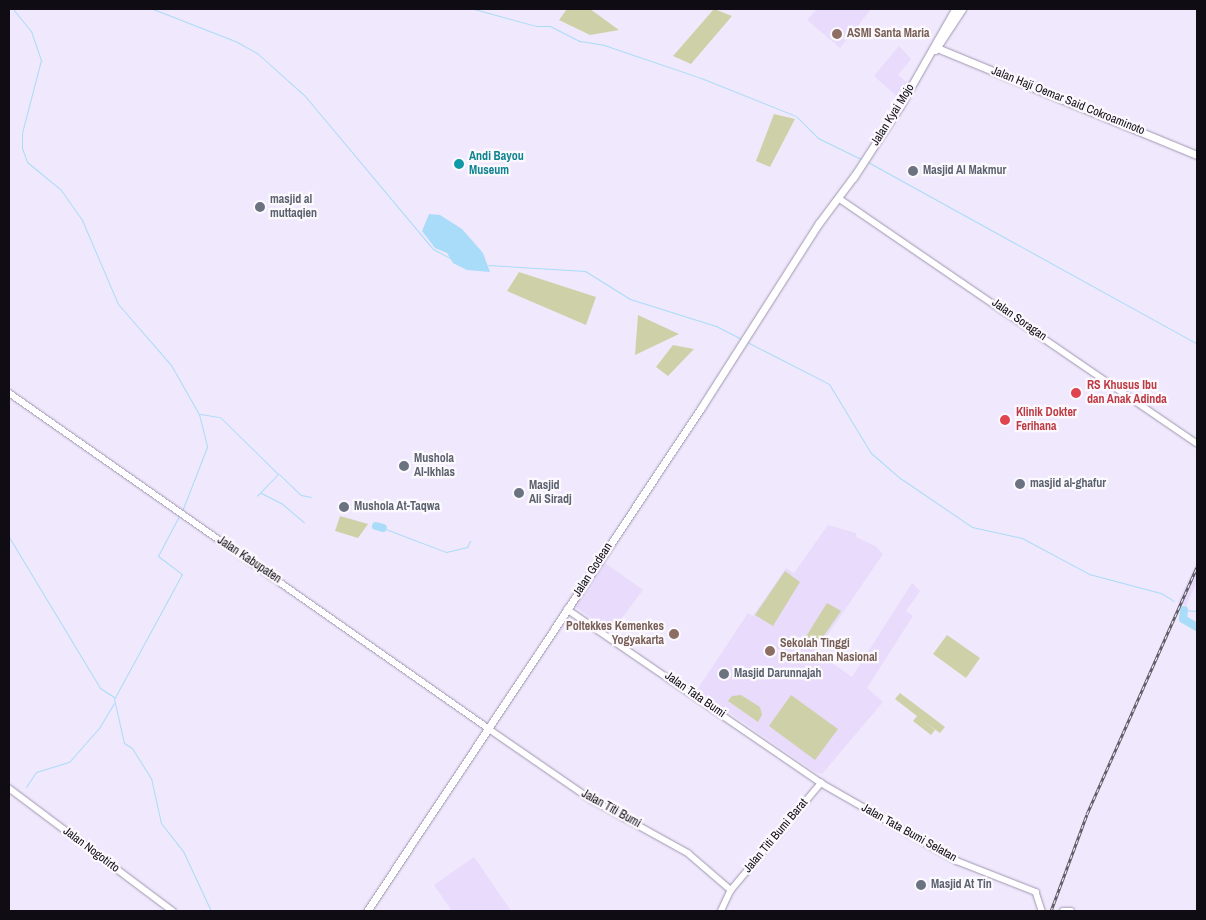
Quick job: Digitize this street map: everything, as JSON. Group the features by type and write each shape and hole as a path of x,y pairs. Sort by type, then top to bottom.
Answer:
{"main road":[{"name":"Jalan Kyai Mojo","path":"854,176 924,64 955,9"},
{"name":"Jalan Kyai Mojo","path":"933,49 946,34 962,9"},
{"path":"946,34 944,44 954,55"},
{"name":"Jalan Haji Oemar Said Cokroaminoto","path":"933,49 946,51 1197,155"},
{"path":"924,64 934,55 954,55"},
{"name":"Jalan Godean","path":"817,229 840,199 854,176"},
{"name":"Jalan Godean","path":"367,911 489,729 847,181 854,176"},
{"name":"Jalan Kabupaten","path":"9,393 489,729"}],"street":[{"name":"Jalan Soragan","path":"840,199 1197,443"},
{"name":"Jalan Tata Bumi","path":"567,610 822,783"},
{"name":"Jalan Titi Bumi","path":"489,729 592,800 683,849 704,863 731,890"},
{"name":"Jalan Titi Bumi Barat","path":"721,911 731,890 822,783"},
{"name":"Jalan Tata Bumi Selatan","path":"822,783 957,861 1036,892 1042,911"},
{"name":"Jalan Nogotirto","path":"9,788 173,911"},
{"path":"1063,911 1071,911"}],"shaded area":[{"name":"ASMI Santa Maria","path":"817,9 871,9 840,48 807,20"},
{"path":"899,46 911,59 898,75 909,84 899,98 874,76"},
{"name":"Sekolah Tinggi Pertanahan Nasional","path":"828,525 856,533 856,537 875,546 883,554 816,652 852,677 912,583 920,591 906,611 913,616 867,688 883,702 822,774 815,772 697,690 748,613 753,616 786,568 794,573"},
{"path":"602,561 643,590 611,632 573,605"},
{"path":"1197,561 1197,581 1186,606 1178,602"},
{"path":"474,857 511,911 452,911 434,885"}],"green space":[{"path":"567,9 590,9 619,30 590,35 559,20"},
{"path":"714,9 732,16 691,64 673,56"},
{"path":"774,114 795,119 770,167 756,161"},
{"path":"519,272 596,297 586,325 507,291"},
{"path":"638,315 679,334 635,355"},
{"path":"673,345 694,349 668,376 656,367"},
{"path":"340,516 368,524 358,538 335,531"},
{"path":"785,571 800,582 773,626 755,615"},
{"path":"827,603 841,611 814,650 802,643"},
{"path":"947,635 980,658 966,678 933,654"},
{"path":"900,693 945,727 940,733 923,721 935,730 931,735 913,721 917,716 895,699"},
{"path":"741,695 760,707 762,715 758,722 728,701 732,696"},
{"path":"791,695 838,729 815,760 769,726"}],"water":[{"path":"429,214 440,215 462,229 483,253 490,272 467,270 453,263 447,253 435,248 422,231"}],"waterway":[{"path":"13,9 31,31 41,60 22,133 22,148 27,162 61,190 82,220 118,304 171,365 199,414 207,447 182,511"},
{"path":"153,9 237,42 257,53 305,96 433,249 450,258"},
{"path":"474,9 536,26 550,26 580,41 604,45 701,78 796,116 818,138 863,160"},
{"path":"866,161 1197,344"},
{"path":"488,265 585,271 630,299 716,326 741,339"},
{"path":"747,342 829,384 871,453 900,478 972,527 1022,538 1089,574 1161,593 1174,601"},
{"path":"200,414 220,417 278,474 257,496"},
{"path":"279,474 301,495 311,497"},
{"path":"261,493 281,503 304,522"},
{"path":"179,516 158,556 182,574 114,699 124,743 132,748 151,778 161,823 183,851 211,911"},
{"path":"376,526 383,528"},
{"path":"383,528 446,552 467,547 470,541"},
{"path":"9,537 100,688 114,697"},
{"path":"1184,610 1197,611"},
{"path":"1184,610 1183,619 1197,627"},
{"path":"26,787 36,772 69,762 99,728 114,703"}],"railway":[{"path":"1051,911 1087,814 1197,567"}],"place":[{"name":"ASMI Santa Maria","path":"837,34"},
{"name":"Andi Bayou Museum","path":"459,164"},
{"name":"Masjid Al Makmur","path":"913,171"},
{"name":"masjid al muttaqien","path":"260,207"},
{"name":"RS Khusus Ibu dan Anak Adinda","path":"1076,393"},
{"name":"Klinik Dokter Ferihana","path":"1005,420"},
{"name":"Mushola Al-Ikhlas","path":"404,466"},
{"name":"masjid al-ghafur","path":"1020,484"},
{"name":"Masjid Ali Siradj","path":"519,493"},
{"name":"Mushola At-Taqwa","path":"344,507"},
{"name":"Poltekkes Kemenkes Yogyakarta","path":"674,634"},
{"name":"Sekolah Tinggi Pertanahan Nasional","path":"770,651"},
{"name":"Masjid Darunnajah","path":"724,674"},
{"name":"Masjid At Tin","path":"921,885"}]}
